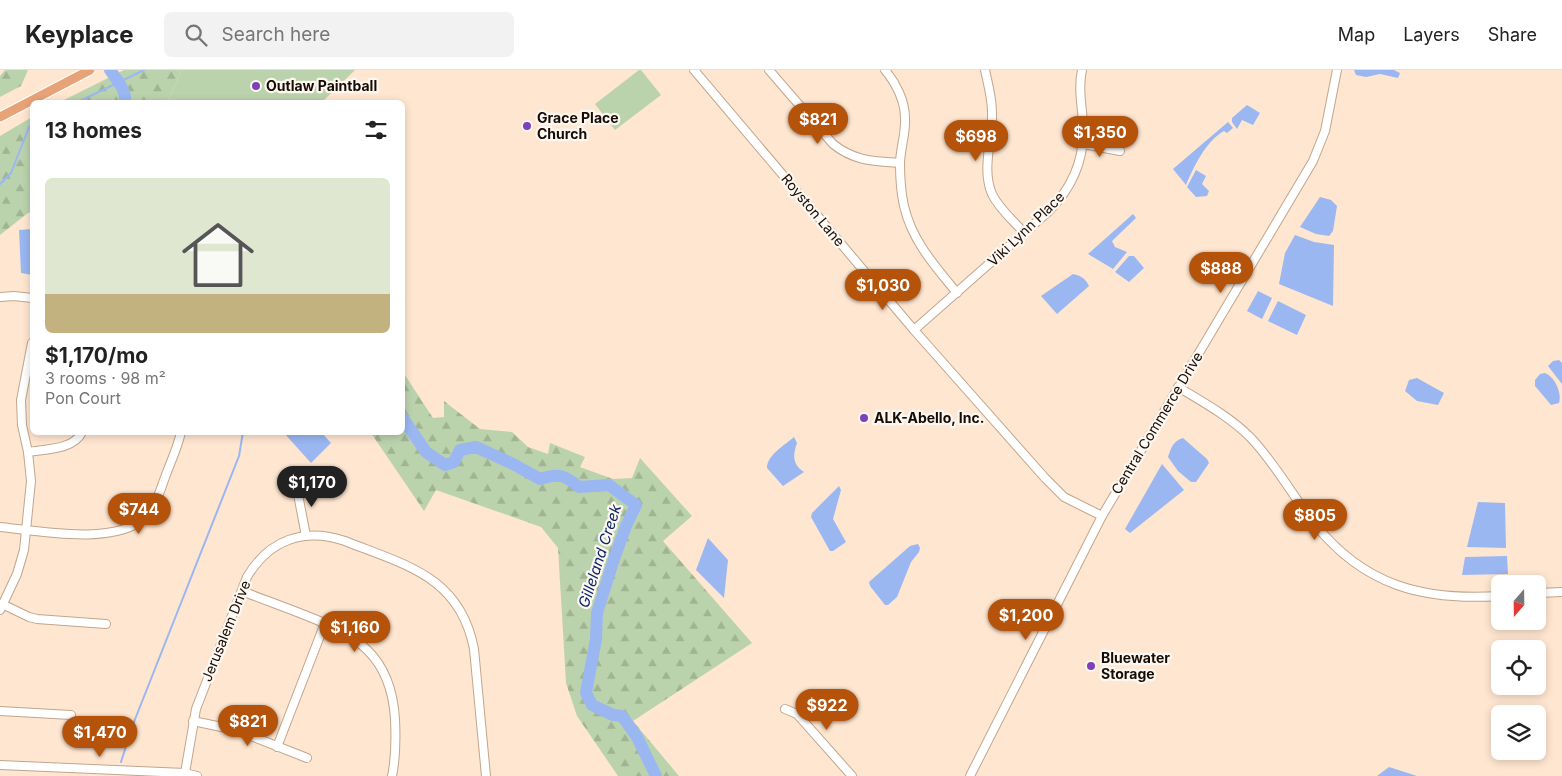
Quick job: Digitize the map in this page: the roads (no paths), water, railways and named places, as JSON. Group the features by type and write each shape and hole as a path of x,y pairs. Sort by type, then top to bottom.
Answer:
{"main road":[{"path":"32,100 90,70"},
{"path":"0,117 30,101"}],"street":[{"name":"Royston Lane","path":"694,70 914,330 1055,488 1076,504 1102,516"},
{"path":"769,70 832,144 861,159 900,163"},
{"path":"885,70 901,97 905,118 900,163 901,187 910,224 931,262 957,292"},
{"path":"984,70 992,112 987,167 988,180 992,195 1024,233"},
{"name":"Viki Lynn Place","path":"914,330 1061,199 1072,182 1079,164 1083,144 1080,98 1082,70"},
{"name":"Central Commerce Drive","path":"970,776 1102,516 1313,161 1326,131 1337,70"},
{"path":"1083,144 1120,151"},
{"path":"0,297 30,298"},
{"path":"30,353 21,400 22,425 28,452 31,481 24,550 21,562 1,607 37,619 106,624"},
{"path":"1178,388 1223,415 1248,435 1260,448 1314,523 1334,546 1358,565 1408,590 1458,598 1491,596"},
{"path":"28,452 62,447 76,440 80,435"},
{"path":"0,527 101,534 122,531 137,524 151,510 156,501 180,435"},
{"path":"296,484 306,536"},
{"name":"Jerusalem Drive","path":"185,773 198,702 253,568 267,552 286,541 306,536 334,537 414,568 440,585 455,602 469,629 474,649 486,776"},
{"path":"242,591 325,623 359,641 381,667 394,700 396,751 392,776"},
{"path":"1546,593 1562,592"},
{"path":"277,746 325,623"},
{"path":"785,709 797,714 852,776"},
{"path":"0,712 71,715"},
{"path":"193,721 236,730 307,758"},
{"path":"0,765 185,773 196,776"}],"water":[{"path":"1354,70 1394,70 1400,73 1398,78 1380,74 1366,77 1356,75"},
{"path":"1247,105 1260,113 1253,125 1242,120 1237,129 1232,122 1232,118"},
{"path":"1228,122 1233,128 1227,133 1224,131 1218,135 1206,147 1186,185 1173,169"},
{"path":"1196,170 1206,176 1202,184 1209,191 1207,196 1196,197 1187,187"},
{"path":"1320,197 1331,200 1337,206 1333,231 1329,236 1316,234 1300,227"},
{"path":"1133,214 1136,218 1112,241 1115,247 1127,252 1113,269 1088,254"},
{"path":"30,229 30,275 21,273 19,230"},
{"path":"1295,235 1314,242 1334,245 1333,306 1279,284 1285,253"},
{"path":"1129,256 1134,256 1144,268 1129,282 1115,272"},
{"path":"1073,274 1086,281 1089,286 1057,314 1041,296"},
{"path":"1258,291 1272,298 1262,319 1247,311"},
{"path":"1278,301 1306,315 1297,335 1268,321"},
{"path":"1559,360 1562,363 1562,384 1548,366 1553,361"},
{"path":"1545,373 1552,378 1557,386 1559,403 1551,405 1535,386 1535,380 1540,374"},
{"path":"1417,378 1444,393 1438,405 1417,401 1405,391 1409,380"},
{"path":"286,435 324,435 331,443 311,463"},
{"path":"794,437 797,443 794,459 797,466 804,472 783,486 767,468 768,463 773,455"},
{"path":"1183,438 1209,463 1196,482 1191,482 1178,471 1168,457 1171,448"},
{"path":"1162,464 1184,490 1130,533 1125,529"},
{"path":"839,486 841,490 833,519 846,542 830,551 811,517 812,513"},
{"path":"1478,502 1505,503 1506,548 1467,547"},
{"path":"708,538 728,560 724,598 696,570"},
{"path":"918,544 919,552 911,562 897,597 888,605 885,605 869,582 910,546"},
{"path":"1507,556 1508,574 1462,575 1465,557"},
{"path":"1389,767 1417,776 1377,776"}],"waterway":[{"name":"Gilleland Creek","path":"110,70 123,89 125,100"},
{"path":"82,100 144,70"},
{"path":"0,184 11,173 30,126"},
{"name":"Gilleland Creek","path":"405,421 426,452 445,465 454,462 460,450 476,447 540,479 561,476 579,487 609,485 636,505 614,559 597,613 596,639 586,693 592,705 613,715 622,716 637,737 656,776"},
{"path":"121,762 132,727 239,456 242,435"}],"place":[{"name":"Outlaw Paintball","path":"256,86"},
{"name":"Grace Place Church","path":"527,126"},
{"name":"ALK-Abello, Inc.","path":"864,418"},
{"name":"Bluewater Storage","path":"1091,666"}]}
